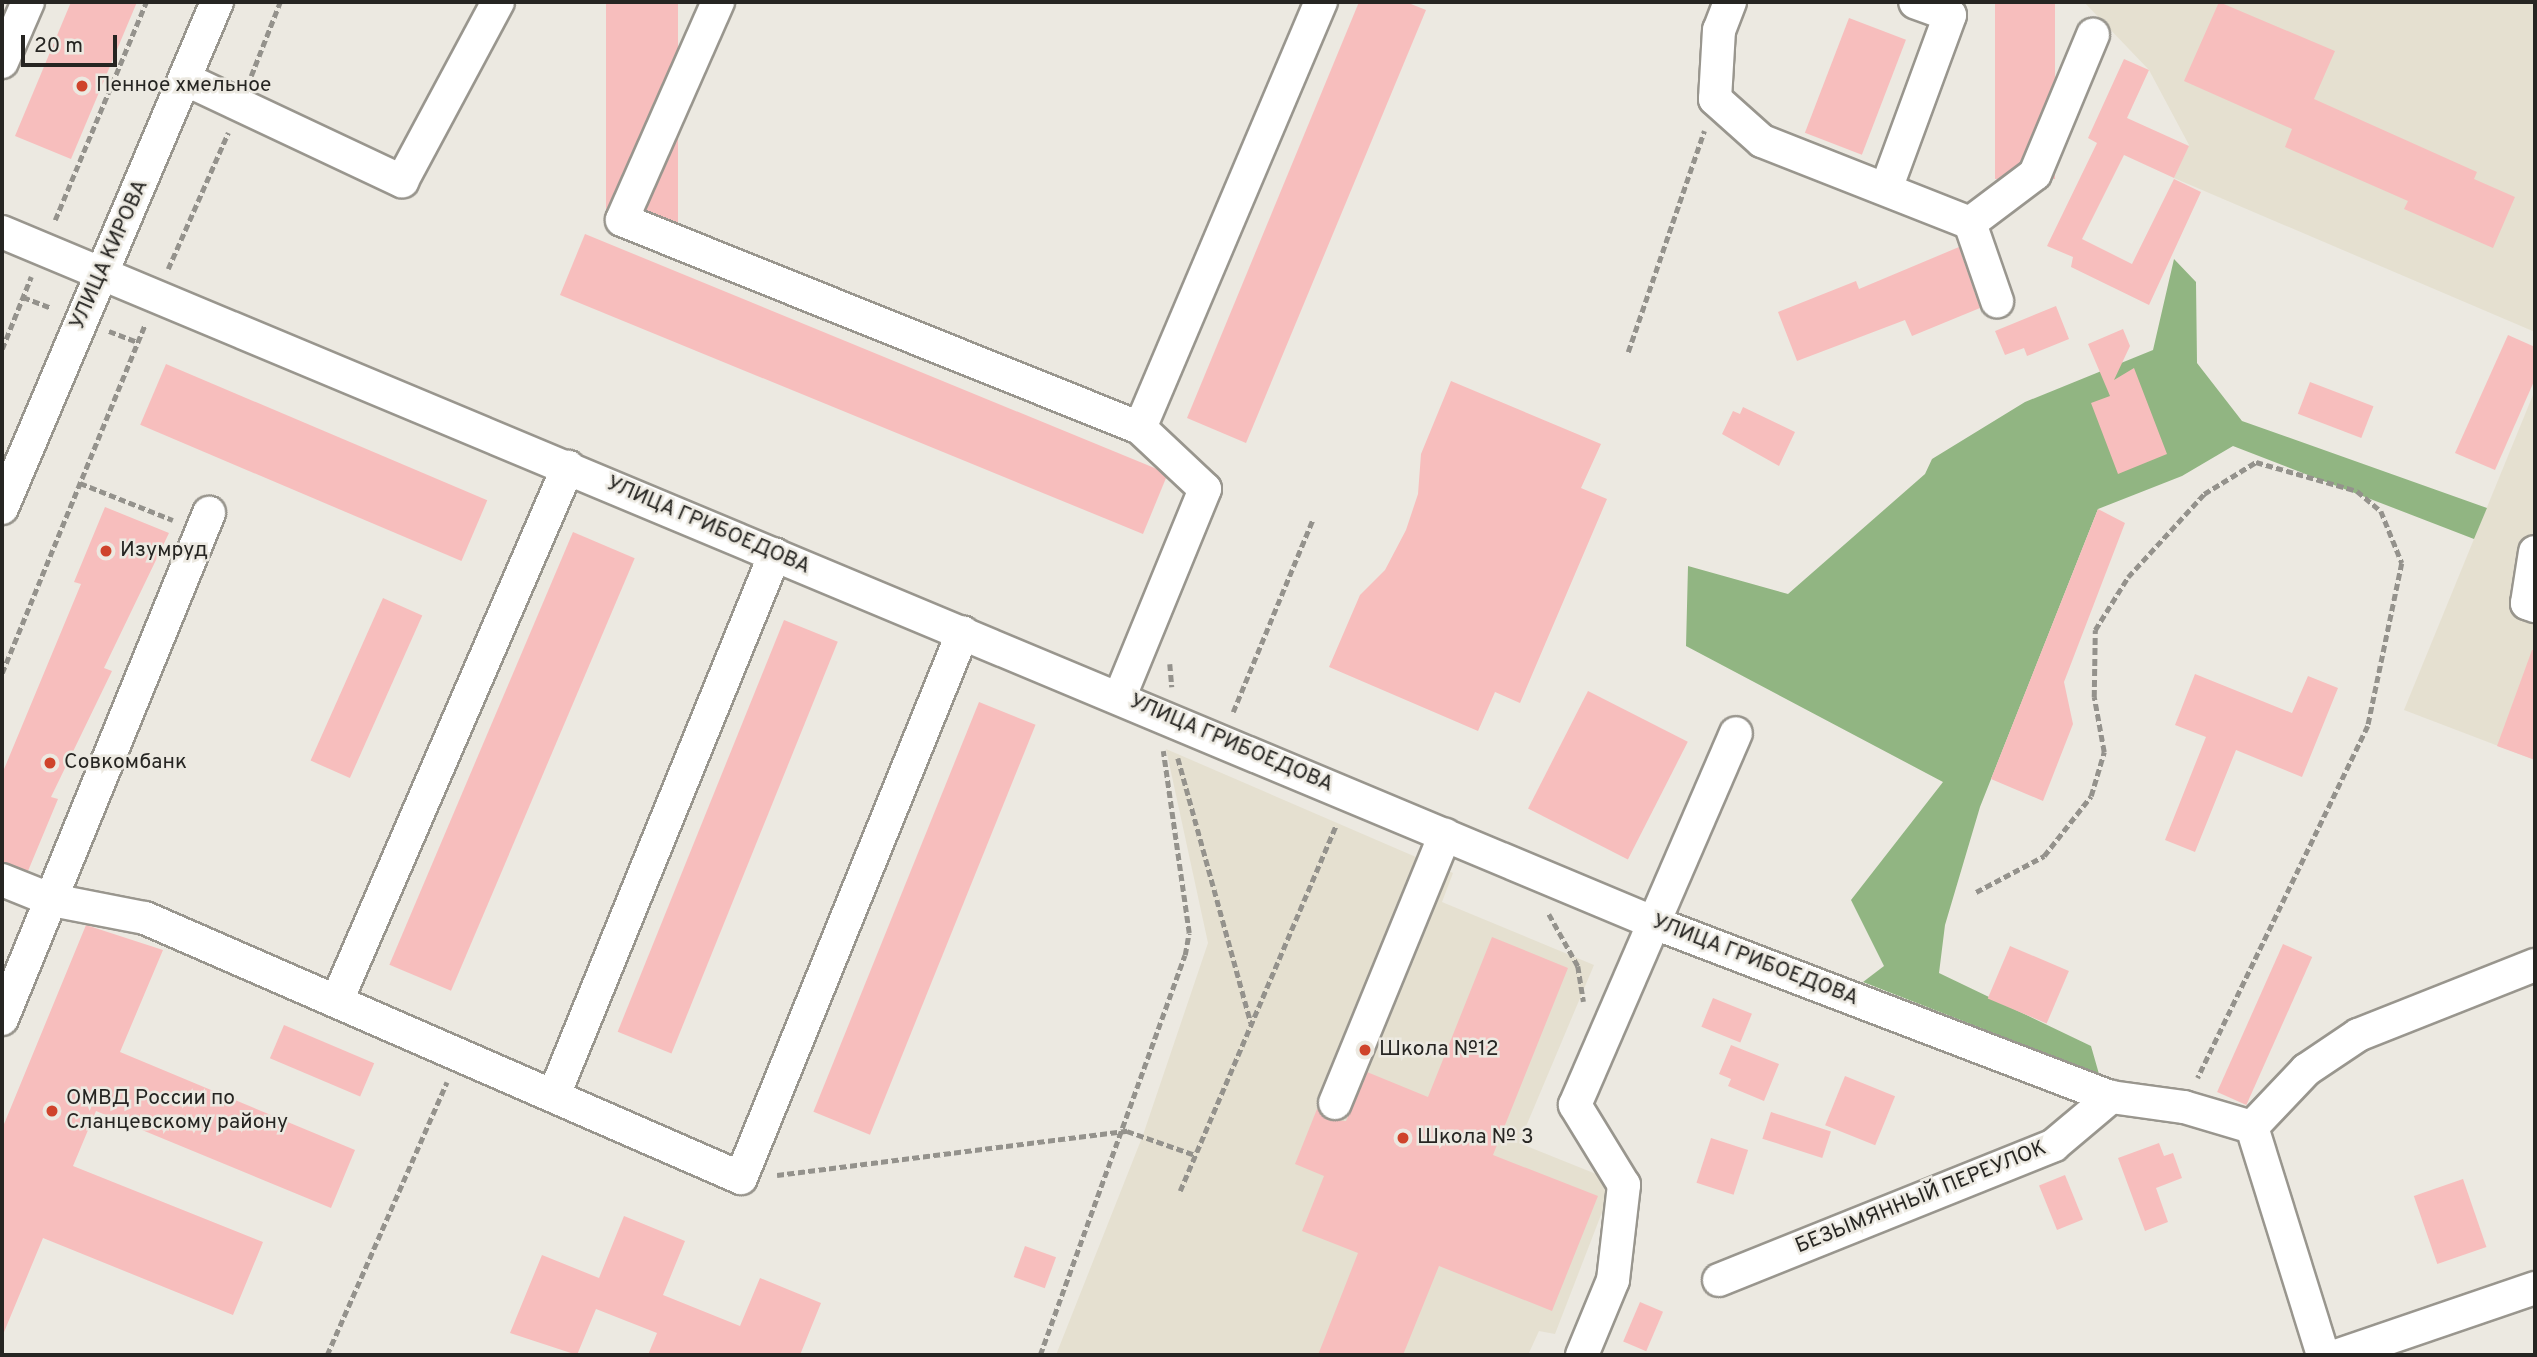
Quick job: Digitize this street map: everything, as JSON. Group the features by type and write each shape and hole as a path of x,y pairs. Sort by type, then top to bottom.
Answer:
{"street":[{"path":"2,62 28,2"},
{"name":"УЛИЦА КИРОВА","path":"2,508 101,272 187,80 217,2"},
{"path":"187,80 239,108 402,181 498,2"},
{"path":"718,2 622,220 1140,428 1205,489 1120,696"},
{"path":"1140,428 1321,2"},
{"path":"1730,2 1719,30 1715,99 1762,141 1970,223 1997,300"},
{"path":"1886,189 1950,15 1915,2"},
{"path":"1970,223 2035,174 2093,35"},
{"name":"УЛИЦА ГРИБОЕДОВА","path":"2,232 1120,696 1169,729 1445,835 1651,922 2111,1097 2184,1107 2252,1127"},
{"path":"338,998 568,467"},
{"path":"2,1019 205,522"},
{"path":"2535,552 2527,603 2535,606"},
{"path":"554,1094 775,554"},
{"path":"2,880 52,900 145,918 338,998 741,1178 963,632"},
{"path":"1582,1355 1612,1280 1624,1185 1575,1105 1651,922 1736,733"},
{"path":"1335,1103 1445,835"},
{"path":"2323,1355 2252,1127 2306,1070 2358,1035 2535,965"},
{"name":"БЕЗЫМЯННЫЙ ПЕРЕУЛОК","path":"1720,1280 2054,1145 2111,1097"},
{"path":"2339,1355 2535,1287"}],"path":[{"path":"2,349 146,2"},
{"path":"2,673 157,296 239,108 280,2"},
{"path":"1628,352 1715,99"},
{"path":"23,297 40,303"},
{"path":"127,338 138,342"},
{"path":"1976,892 2044,856 2091,796 2104,752 2094,697 2095,630 2128,577 2204,494 2256,462 2357,491 2381,511 2402,563 2368,726 2184,1107"},
{"path":"80,483 205,522"},
{"path":"1230,720 1313,519"},
{"path":"1169,729 1251,1024"},
{"path":"1040,1355 1127,1131 1189,933 1169,729"},
{"path":"1180,1191 1340,814"},
{"path":"327,1355 460,1052"},
{"path":"741,1178 1127,1131 1195,1155"}],"shaded area":[{"path":"2084,2 2535,2 2535,332 2174,178 2189,145 2149,70"},
{"path":"2535,390 2535,760 2404,710"},
{"name":"Школа №12","path":"1166,749 1453,873 1442,902 1594,965 1519,1143 1606,1178 1606,1202 1555,1334 1539,1331 1528,1355 1056,1355 1143,1135 1208,943"}],"green space":[{"path":"2174,259 2196,282 2197,363 2242,421 2487,508 2474,539 2233,446 2182,476 2098,509 1980,807 1945,925 1939,973 2091,1046 2099,1074 1863,982 1884,966 1851,900 1943,782 1686,646 1688,566 1788,594 1925,474 1932,459 2025,402 2153,350"}],"building":[{"path":"71,2 137,2 71,159 15,136"},
{"path":"606,2 678,2 678,226 606,226"},
{"path":"1359,2 1406,2 1426,10 1246,443 1187,418"},
{"path":"1995,2 2055,2 2055,179 1995,179"},
{"path":"2219,2 2335,51 2314,99 2477,172 2474,179 2515,197 2493,248 2404,209 2408,201 2285,147 2292,129 2184,81"},
{"path":"1849,18 1906,40 1862,155 1805,133"},
{"path":"2124,59 2149,70 2127,118 2189,146 2174,178 2124,155 2082,239 2132,264 2174,179 2201,192 2149,305 2071,267 2073,257 2047,246 2097,143 2088,138"},
{"path":"585,234 1157,469 1166,478 1143,534 560,295"},
{"path":"1959,247 1980,308 1912,336 1905,320 1797,361 1778,312 1856,281 1859,289"},
{"path":"2056,306 2069,339 2027,356 2024,348 2005,355 1995,331"},
{"path":"2123,329 2130,346 2114,380 2134,368 2167,454 2118,474 2091,403 2110,396 2088,344"},
{"path":"2508,335 2535,347 2535,379 2495,470 2455,453"},
{"path":"166,364 487,500 461,561 140,425"},
{"path":"1451,381 1601,444 1581,488 1607,499 1520,703 1495,692 1478,731 1329,667 1360,595 1385,570 1406,530 1418,494 1421,454"},
{"path":"2310,382 2373,406 2361,438 2298,414"},
{"path":"1743,407 1795,432 1779,466 1722,434 1733,411 1740,414"},
{"path":"105,507 169,533 104,668 112,671 51,797 58,799 28,871 2,862 2,774 81,584 74,582"},
{"path":"2098,509 2125,523 2064,682 2073,724 2043,801 1991,779"},
{"path":"573,532 635,558 451,991 389,965"},
{"path":"383,598 422,615 350,778 311,761"},
{"path":"784,620 838,642 671,1053 618,1032"},
{"path":"2532,650 2535,650 2535,760 2497,746"},
{"path":"2195,674 2292,713 2308,676 2338,688 2302,777 2236,750 2195,852 2165,840 2206,737 2175,725"},
{"path":"1588,691 1688,742 1628,859 1528,809"},
{"path":"979,702 1036,725 870,1135 813,1112"},
{"path":"86,925 163,950 120,1052 355,1150 331,1208 96,1111 73,1166 263,1242 233,1315 43,1238 2,1337 2,1129"},
{"name":"Школа № 3","path":"1492,937 1568,968 1493,1155 1598,1196 1552,1311 1439,1266 1403,1355 1318,1355 1358,1253 1302,1231 1324,1176 1295,1164 1317,1109 1329,1120 1346,1121 1367,1072 1428,1097"},
{"path":"2283,944 2312,957 2246,1105 2217,1092"},
{"path":"2010,946 2069,971 2047,1023 1988,998"},
{"path":"1713,998 1752,1014 1740,1042 1701,1027"},
{"path":"284,1025 374,1063 360,1096 270,1058"},
{"path":"1731,1045 1779,1064 1764,1101 1728,1086 1731,1079 1719,1074"},
{"path":"1845,1076 1895,1096 1875,1145 1825,1125"},
{"path":"1771,1112 1831,1131 1822,1158 1762,1139"},
{"path":"1711,1138 1748,1150 1734,1195 1696,1183"},
{"path":"2159,1143 2164,1156 2173,1153 2182,1178 2156,1188 2168,1222 2145,1231 2118,1158"},
{"path":"2065,1175 2083,1220 2057,1230 2039,1185"},
{"path":"2463,1179 2486,1247 2437,1264 2414,1196"},
{"path":"624,1216 685,1241 663,1295 740,1326 760,1278 821,1303 800,1355 648,1355 657,1333 596,1309 577,1355 510,1333 542,1255 599,1278"},
{"path":"1025,1246 1056,1257 1045,1288 1014,1277"},
{"path":"1640,1302 1663,1312 1646,1351 1623,1342"}],"place":[{"name":"Пенное хмельное","path":"82,86"},
{"name":"Изумруд","path":"106,551"},
{"name":"Совкомбанк","path":"50,763"},
{"name":"Школа №12","path":"1365,1050"},
{"name":"ОМВД России по Сланцевскому району","path":"52,1111"},
{"name":"Школа № 3","path":"1403,1138"}]}
